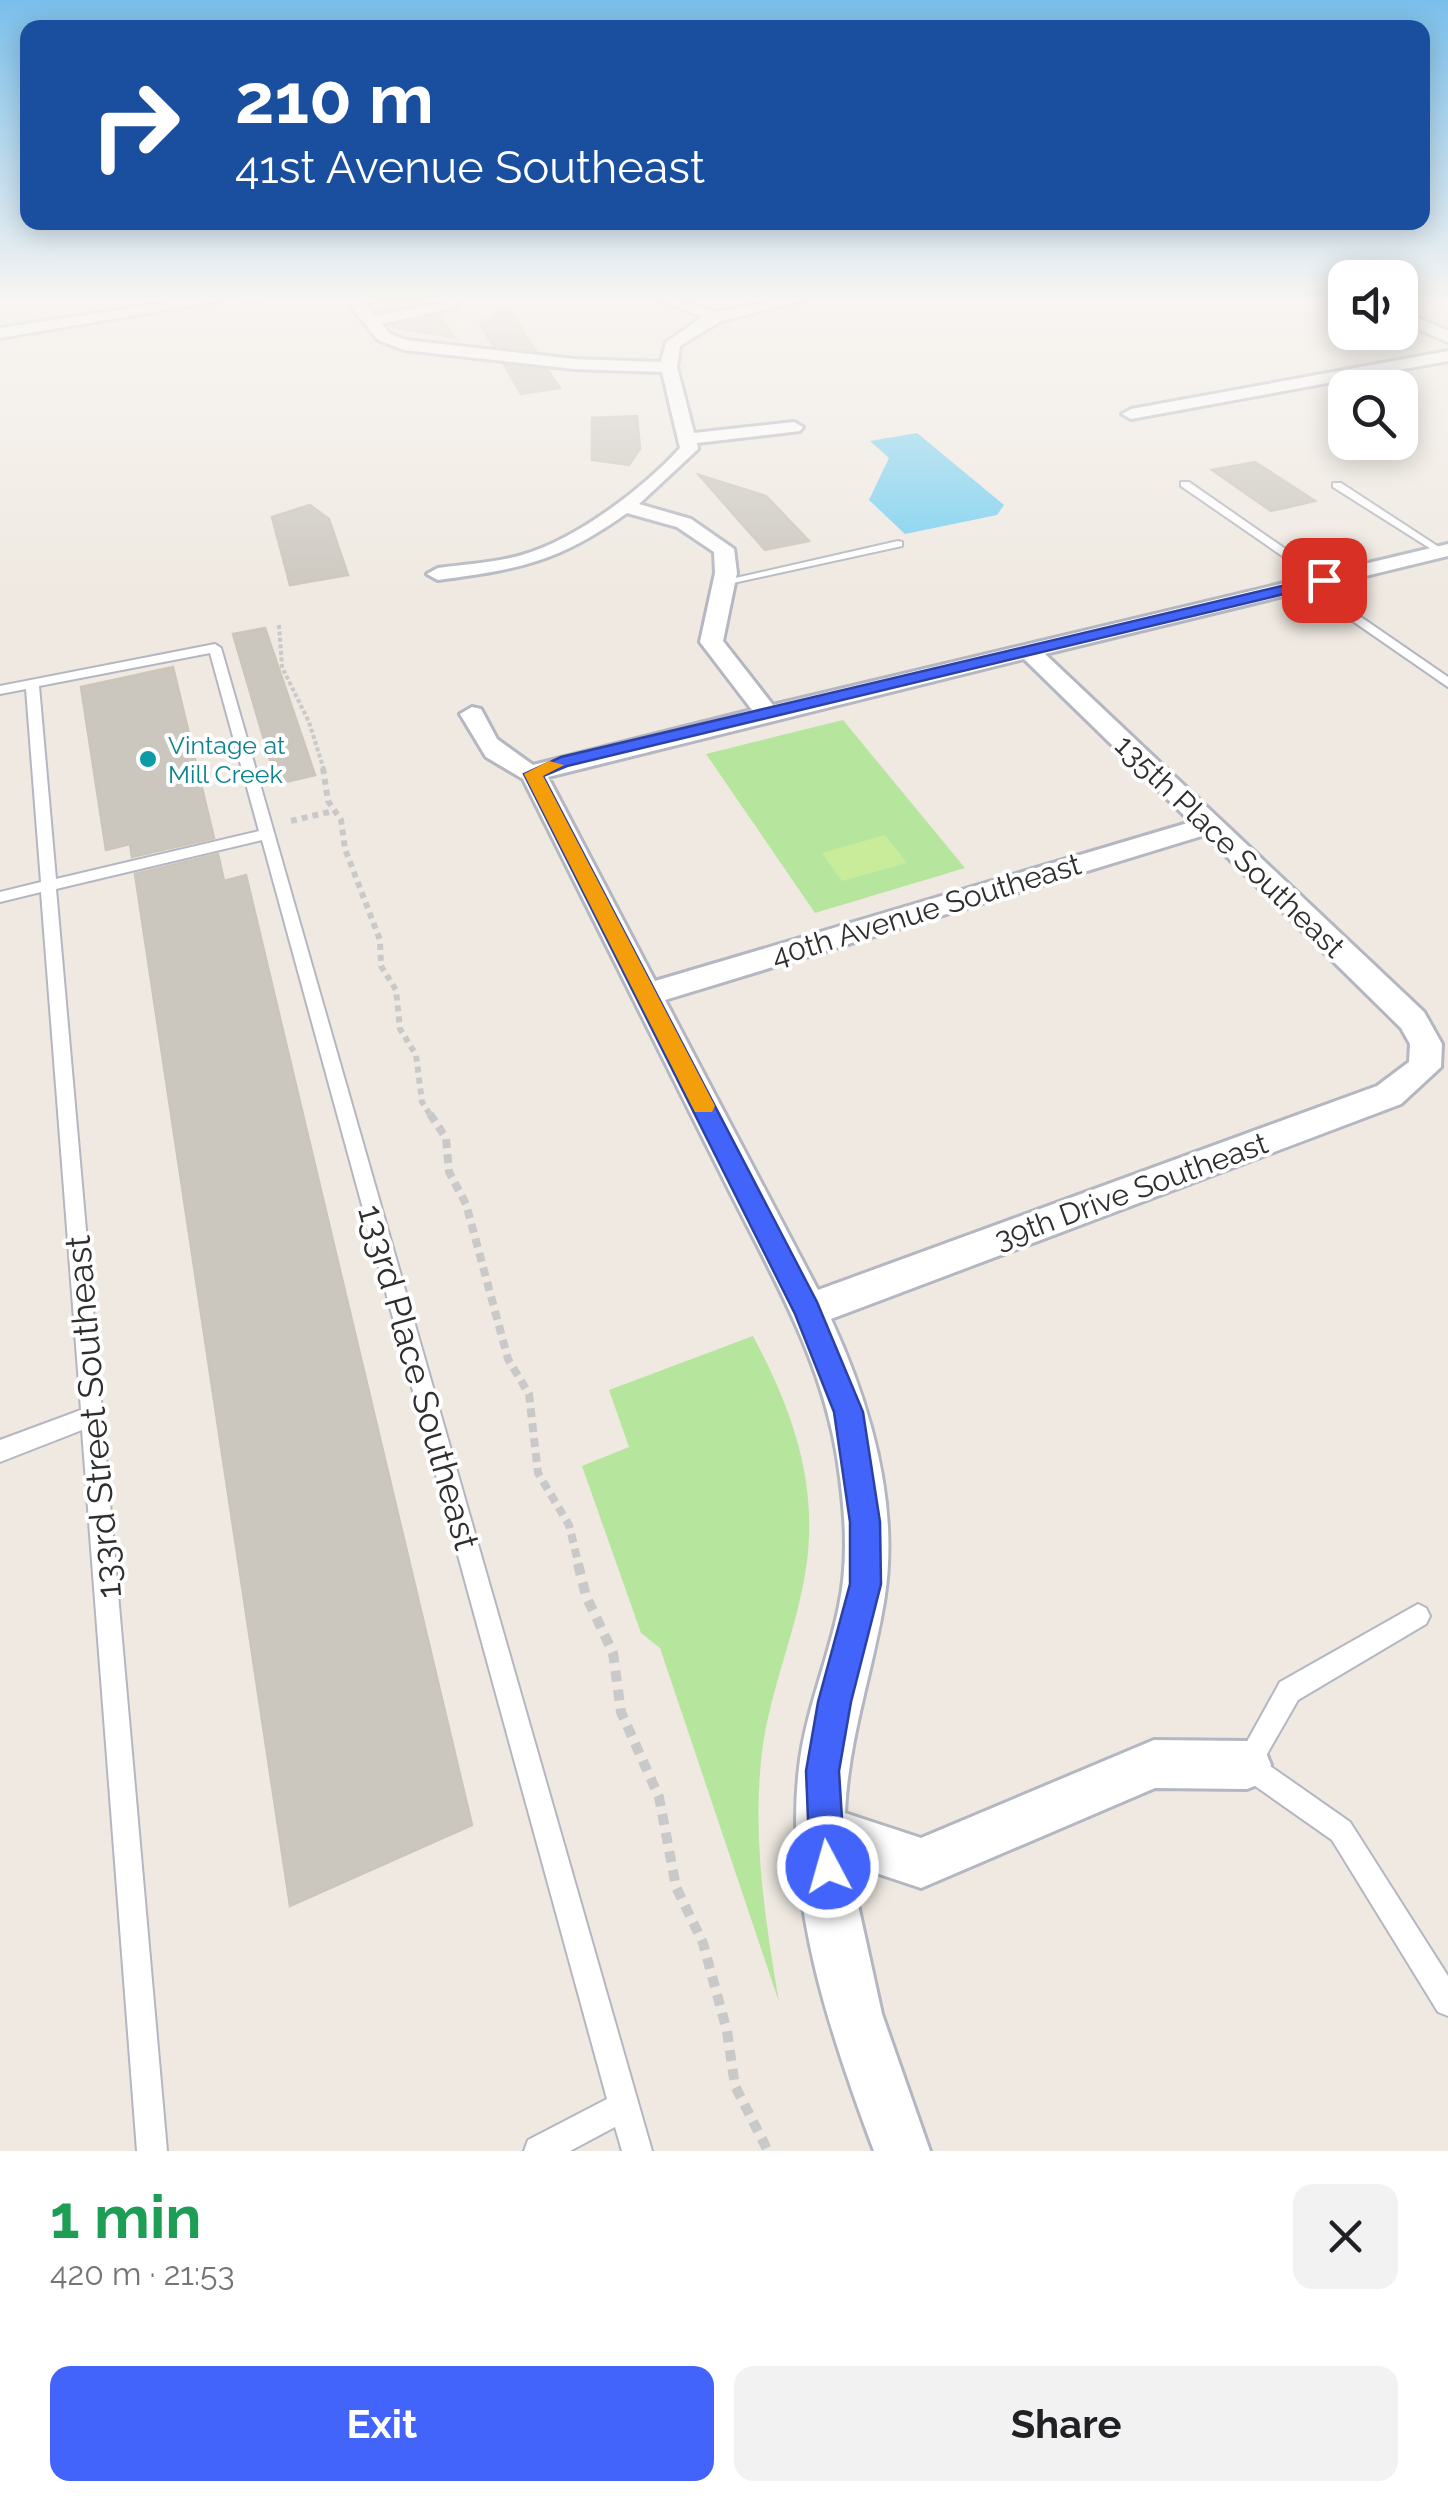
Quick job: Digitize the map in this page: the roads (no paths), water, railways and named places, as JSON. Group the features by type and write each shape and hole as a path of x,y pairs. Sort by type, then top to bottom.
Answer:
{"street":[{"path":"438,574 535,558 558,549 622,505 682,460 690,449 678,399"},
{"path":"1131,414 1211,399"},
{"path":"688,439 794,427"},
{"path":"622,505 684,523 715,540 724,550 724,582 711,642 767,714"},
{"path":"533,774 561,762 1445,551"},
{"name":"135th Place Southeast","path":"1029,651 1206,826 1413,1020 1426,1044"},
{"path":"472,714 480,738 503,762 533,774 808,1311 848,1412 865,1522 865,1584 826,1754 823,1831 837,1938 864,2054 902,2151"},
{"name":"40th Avenue Southeast","path":"647,994 1206,826"},
{"name":"39th Drive Southeast","path":"808,1311 1390,1095 1425,1067 1426,1044"},
{"path":"823,1831 921,1862 1154,1764 1248,1765"}],"lane":[{"path":"1185,484 1448,683"},
{"path":"1337,485 1445,551"},
{"path":"724,582 898,544"},
{"name":"133rd Place Southeast","path":"32,684 216,648 637,2151"},
{"path":"0,690 32,684"},
{"name":"133rd Street Southeast","path":"32,684 152,2151"},
{"path":"0,897 267,834"},
{"path":"0,1451 93,1416"},
{"path":"1418,1616 1289,1691 1248,1765 1340,1830 1448,2002"},
{"path":"539,2151 624,2106"}],"water":[{"path":"917,433 1004,505 997,515 905,534 869,500 889,458 870,441"}],"place":[{"name":"Vintage at Mill Creek","path":"148,759"}]}
